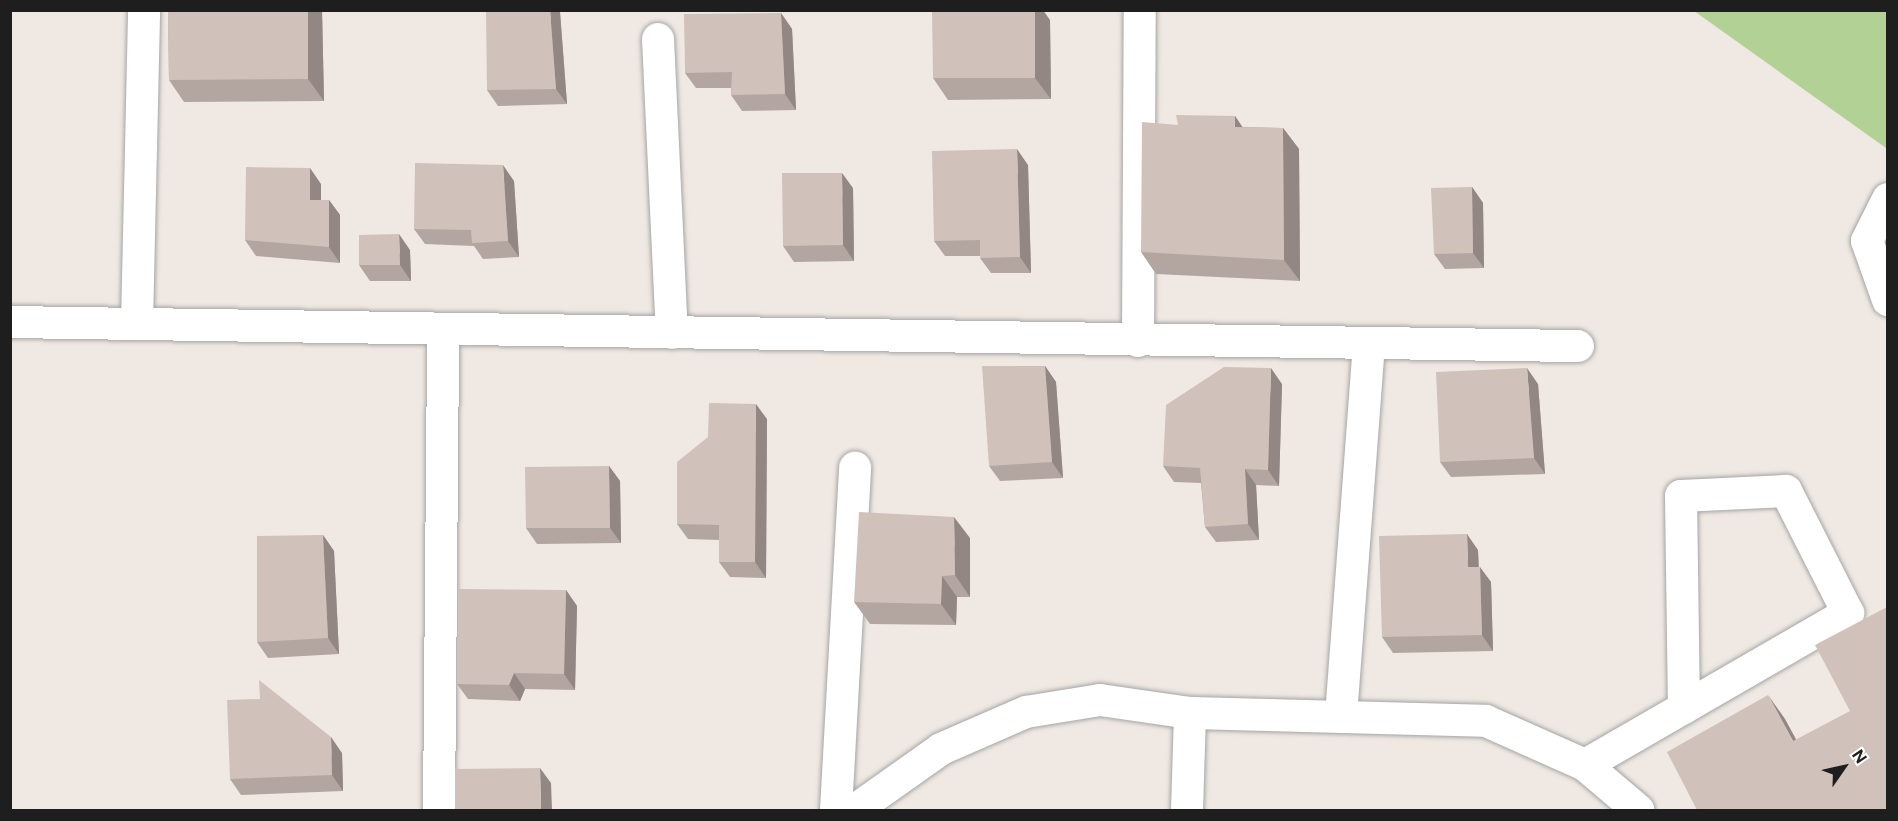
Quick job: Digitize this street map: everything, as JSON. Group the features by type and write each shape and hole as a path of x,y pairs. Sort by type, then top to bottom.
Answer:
{"street":[{"path":"137,324 144,10"},
{"path":"1138,341 1140,10"},
{"path":"658,39 672,333"},
{"path":"1887,199 1867,241 1887,300"},
{"path":"10,322 1578,346"},
{"path":"439,810 443,329"},
{"path":"1341,716 1369,344"},
{"path":"836,810 855,468"},
{"path":"1585,765 1684,708 1848,613 1786,491 1681,496 1684,708"},
{"path":"855,810 941,749 1026,712 1100,700 1190,712 1486,721 1585,765 1638,810"},
{"path":"1187,810 1190,712"}],"green space":[{"path":"1694,11 1887,11 1886,148"}],"building":[{"path":"168,10 308,10 308,79 169,80"},
{"path":"486,10 550,10 556,89 487,90"},
{"path":"932,10 1035,10 1035,78 933,78"},
{"path":"781,13 785,94 731,95 732,72 685,73 684,14"},
{"path":"1176,115 1235,116 1235,127 1283,128 1284,260 1141,252 1142,122 1178,125"},
{"path":"1017,149 1020,257 980,258 980,240 934,241 932,151"},
{"path":"415,163 503,165 508,241 472,243 471,230 414,229"},
{"path":"246,167 310,168 310,200 329,200 329,247 245,240"},
{"path":"782,173 842,173 843,245 783,246"},
{"path":"1472,187 1473,253 1434,254 1431,188"},
{"path":"399,234 400,265 359,265 359,235"},
{"path":"982,366 1045,366 1052,462 989,466"},
{"path":"1224,367 1271,368 1268,470 1245,469 1248,524 1205,527 1200,468 1163,466 1166,405"},
{"path":"1527,368 1534,458 1440,462 1436,372"},
{"path":"709,403 756,404 755,562 719,562 719,525 677,524 677,462 708,437"},
{"path":"609,466 610,528 526,528 525,467"},
{"path":"859,512 954,517 955,575 942,576 941,604 854,602"},
{"path":"1467,534 1468,567 1480,567 1482,635 1382,637 1379,536"},
{"path":"323,535 328,638 257,642 257,536"},
{"path":"459,589 566,590 564,674 514,673 509,685 457,684"},
{"path":"1887,607 1887,810 1697,810 1667,752 1768,695 1793,741 1850,711 1815,645"},
{"path":"259,680 331,737 332,775 230,779 227,700 260,699"},
{"path":"540,768 541,810 455,810 455,769"}]}
